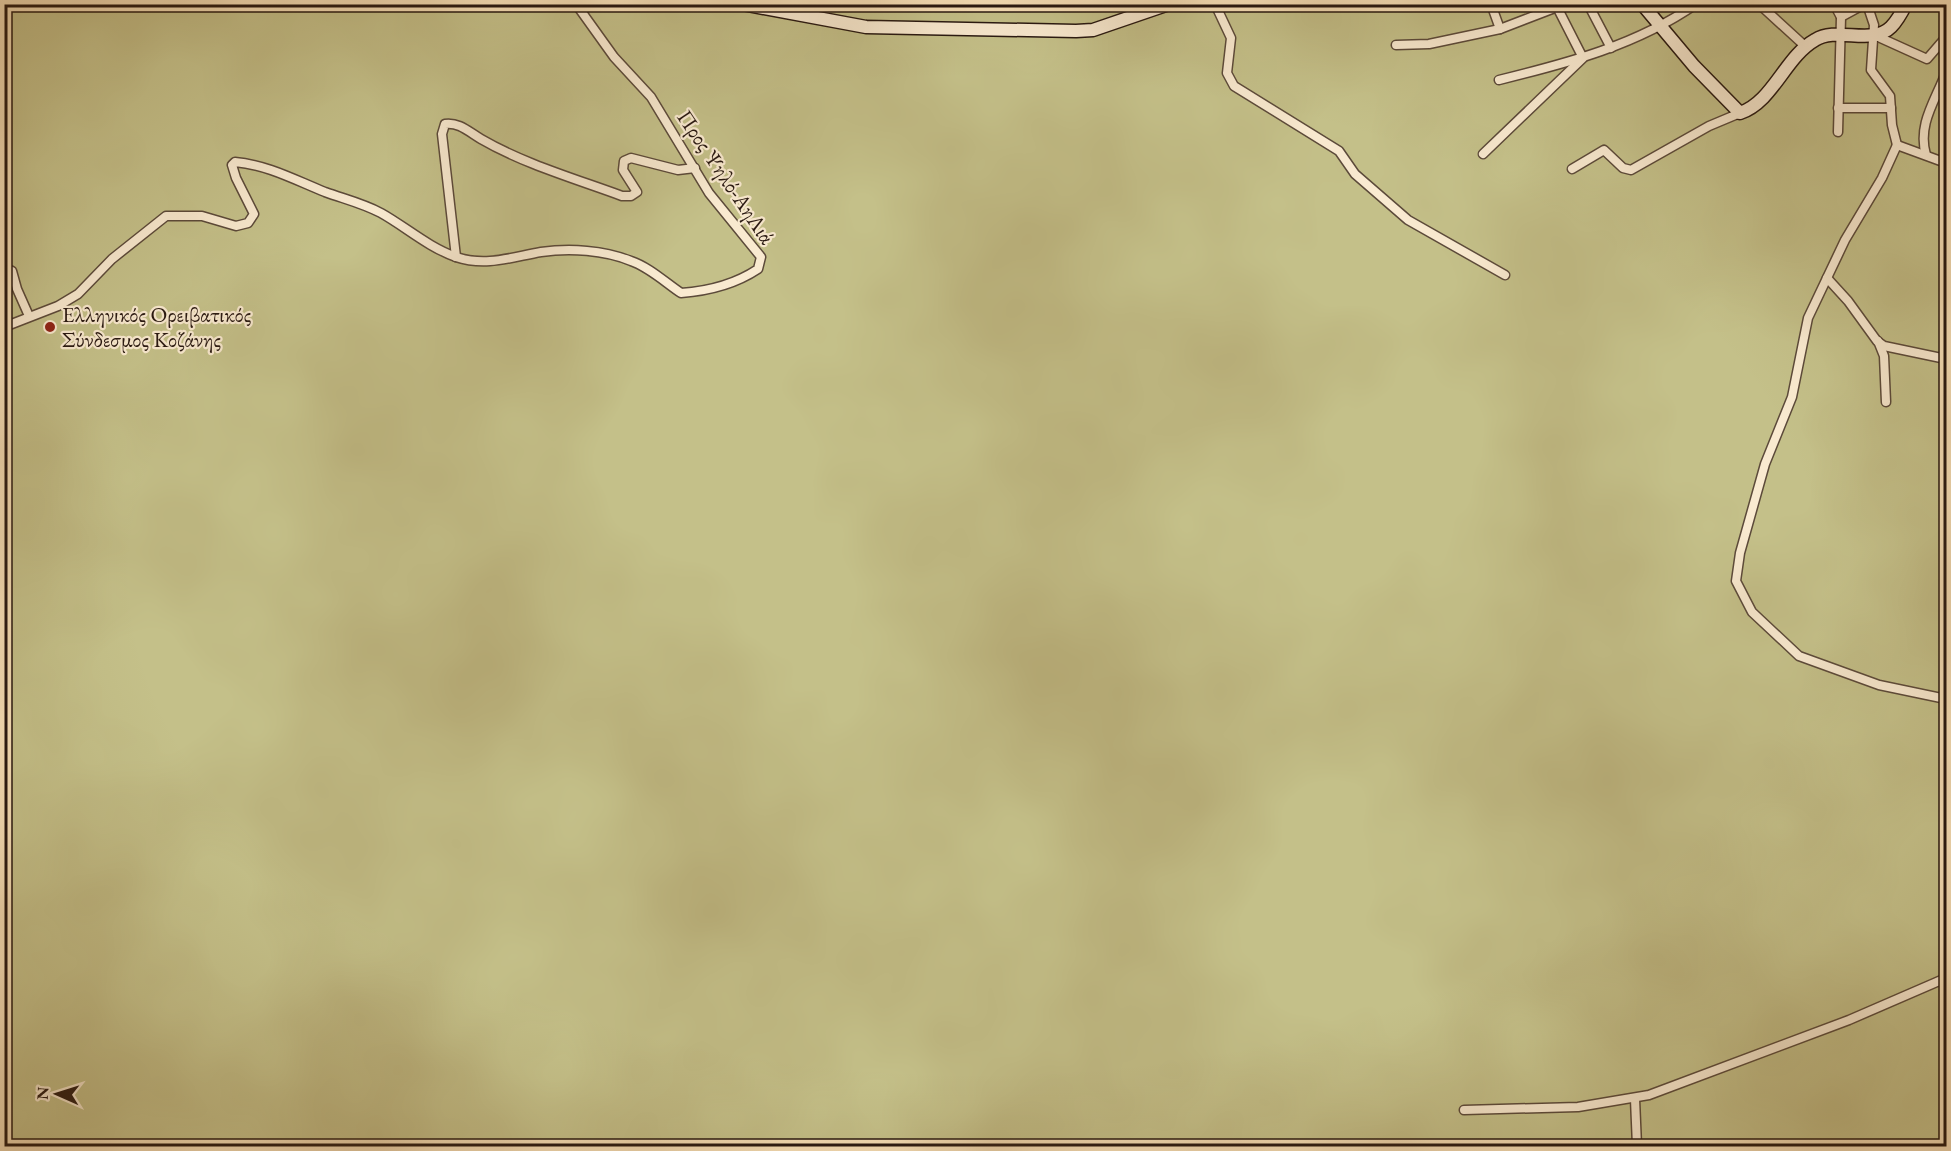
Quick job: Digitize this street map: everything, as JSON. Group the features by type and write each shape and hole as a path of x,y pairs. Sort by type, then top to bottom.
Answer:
{"street":[{"name":"Προς Ψηλό-ΑηΛιά","path":"29,316 58,306 78,294 112,259 166,216 202,216 236,226 248,224 254,214 236,178 232,165 235,162 257,164 327,193 355,200 456,257 478,261 505,261 551,251 602,253 633,261 681,293 724,286 758,269 760,257 729,220 651,98 614,57 576,4"},
{"path":"742,4 866,27 1076,31 1093,30 1169,4"},
{"path":"1215,4 1231,38 1227,73 1234,86 1339,151 1355,174 1408,220 1504,275"},
{"path":"1491,4 1500,29"},
{"path":"1588,4 1611,48"},
{"path":"1642,4 1660,27 1740,113"},
{"path":"1499,80 1583,58 1611,48 1660,27 1696,4"},
{"path":"1759,4 1806,47"},
{"path":"1834,4 1841,17 1838,132"},
{"path":"1841,17 1866,4 1871,12 1874,35 1871,70 1889,93 1897,146 1882,178 1862,208 1805,327 1792,396 1762,474 1737,563 1736,581 1752,612 1781,642 1799,656 1879,685 1947,699"},
{"path":"1874,35 1891,27 1906,4"},
{"path":"1396,45 1429,44 1500,29 1561,6 1583,58"},
{"path":"1572,169 1604,150 1623,168 1631,170 1709,126 1747,111 1767,92 1806,47 1818,38 1874,35 1927,59 1947,37"},
{"path":"1482,154 1583,58"},
{"path":"1926,155 1922,139 1924,125 1947,72"},
{"path":"1838,108 1891,108"},
{"path":"456,257 442,134 445,124 455,123 483,140 525,159 622,196 631,196 637,192 623,171 624,161 631,158 678,170 694,168"},
{"path":"1897,146 1947,163"},
{"path":"4,268 12,271 17,290 29,316 4,327"},
{"path":"1827,278 1848,301 1877,341 1884,356 1886,402"},
{"path":"1877,341 1884,346 1947,359"},
{"path":"1464,1110 1578,1107 1635,1099 1668,1089 1839,1024 1947,978"},
{"path":"1635,1099 1636,1146"}],"shaded area":[{"path":"5,5 1946,5 1946,1146 5,1146"}],"place":[{"name":"Ελληνικός Ορειβατικός Σύνδεσμος Κοζάνης","path":"50,327"}]}
